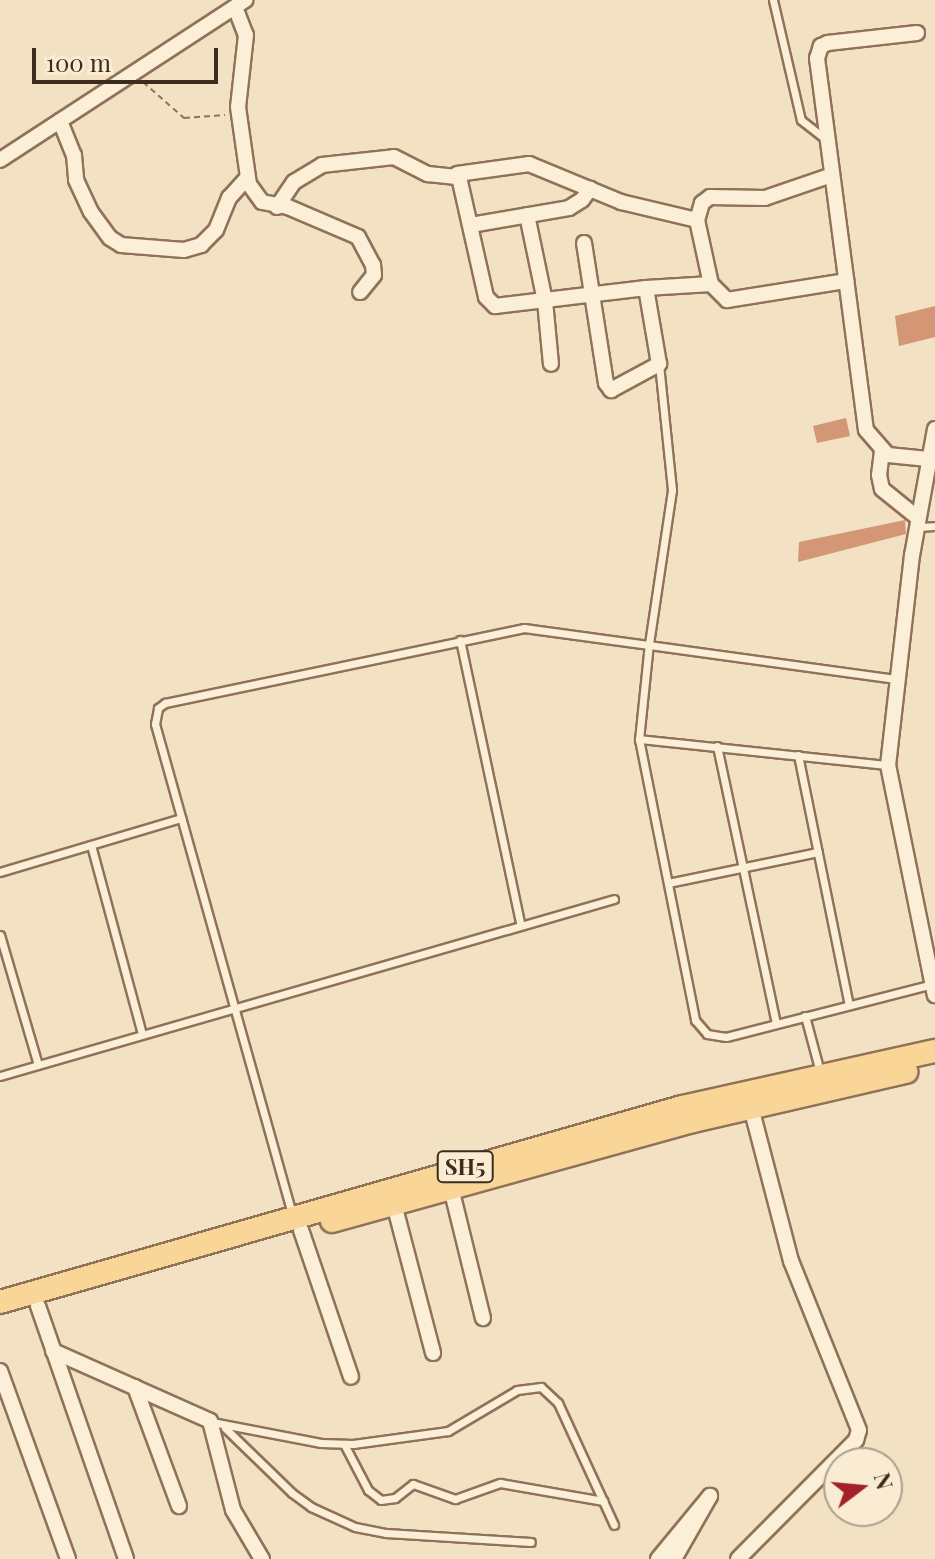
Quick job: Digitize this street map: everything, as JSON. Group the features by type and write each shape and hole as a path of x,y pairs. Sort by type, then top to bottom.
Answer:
{"main road":[{"name":"SH5","path":"0,1317 682,1107 935,1051"},
{"name":"SH5","path":"0,1302 394,1204 751,1107 935,1066"}],"street":[{"path":"0,160 240,3 246,35 238,98 247,178 262,202 288,207 358,237 373,265 374,275 360,292"},
{"path":"917,33 821,46 817,58 864,422 870,437 882,451 893,457 928,459"},
{"path":"60,121 74,155 76,180 91,212 110,238 121,245 184,250 201,245 216,230 232,194 247,178"},
{"path":"277,207 299,178 328,163 394,157 428,174 457,174 529,164 629,205 697,220"},
{"path":"457,174 490,302 501,307 646,288 711,284"},
{"path":"832,175 765,198 710,197 702,203 697,220 711,284 718,294 737,300 846,281"},
{"path":"471,225 577,205 590,189"},
{"path":"527,215 545,301 551,364"},
{"path":"584,243 607,387 616,390 659,364 646,288"},
{"path":"934,989 888,765 917,522 935,429"},
{"path":"882,451 879,475 882,489 917,522"},
{"path":"738,1559 856,1440 859,1430 791,1261 751,1107"},
{"path":"451,1188 483,1318"},
{"path":"394,1204 433,1353"},
{"path":"297,1226 351,1377"},
{"path":"38,1306 126,1559"},
{"path":"53,1351 216,1424 233,1510 262,1559"},
{"path":"0,1371 68,1559"},
{"path":"135,1387 179,1506"},
{"path":"658,1559 710,1496"},
{"path":"674,1559 710,1496"},
{"path":"686,1559 710,1496"}],"lane":[{"path":"773,0 801,120 827,140"},
{"path":"659,364 672,481 639,739 698,1026 716,1038 849,1005 934,989"},
{"path":"917,522 935,526"},
{"path":"297,1226 155,724 158,708 165,703 524,628 898,679"},
{"path":"460,640 520,923"},
{"path":"639,739 888,765"},
{"path":"717,746 776,1023"},
{"path":"798,755 849,1005"},
{"path":"0,872 181,818"},
{"path":"91,845 142,1034"},
{"path":"668,883 818,852"},
{"path":"0,1076 520,923 614,899"},
{"path":"0,935 38,1065"},
{"path":"805,1016 820,1074"},
{"path":"216,1424 344,1444 448,1431 517,1390 541,1387 558,1403 614,1525"},
{"path":"216,1424 301,1500 355,1527 386,1533 531,1542"},
{"path":"344,1444 368,1490 381,1500 395,1498 413,1484 455,1499 500,1483 603,1501"}],"path":[{"path":"133,72 184,118 222,113 240,124"}],"building":[{"path":"935,306 935,337 899,346 895,316"},
{"path":"846,418 850,436 817,443 813,426"},
{"path":"905,520 906,534 798,562 799,542"}]}
